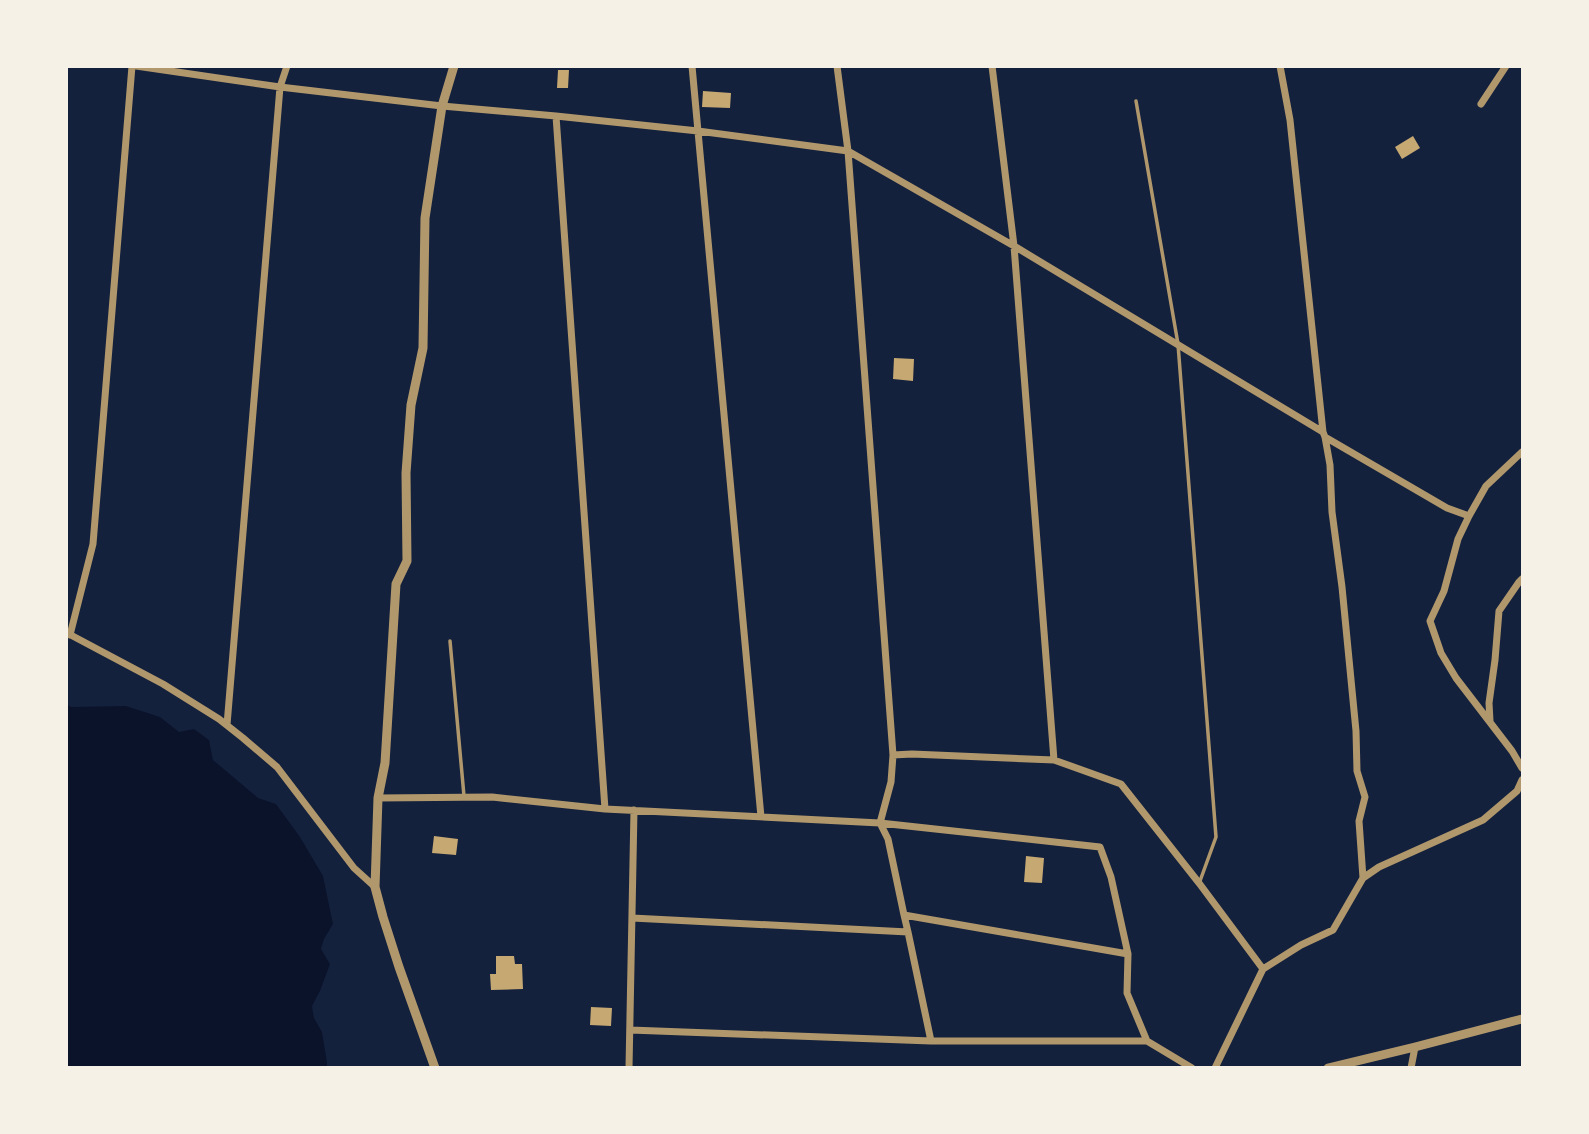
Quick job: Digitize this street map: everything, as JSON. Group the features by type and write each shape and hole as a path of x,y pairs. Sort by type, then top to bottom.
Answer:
{"street":[{"path":"376,887 354,868 277,767 227,725 163,684 69,634 93,544 134,66 280,87 698,131 848,151 1014,246 1447,508 1469,516"},
{"path":"227,725 280,87 286,66"},
{"path":"435,1068 398,967 376,887 378,798 385,763 396,584 407,561 406,473 411,405 423,348 425,218 442,106 454,66"},
{"path":"692,66 761,817"},
{"path":"837,66 848,151 893,755 891,782 880,823 888,839 931,1041"},
{"path":"992,66 1014,246 1054,760"},
{"path":"1280,66 1290,120 1324,435 1330,466 1332,512 1356,731 1357,771 1365,797 1359,821 1363,878"},
{"path":"1481,104 1506,66"},
{"path":"556,116 605,809"},
{"path":"1522,452 1486,486 1469,516 1458,539 1444,591 1430,621 1441,653 1456,678 1522,768"},
{"path":"1490,722 1489,703 1499,611 1522,579"},
{"path":"893,755 1054,760 1121,785 1263,969"},
{"path":"1215,1068 1263,969 1301,945 1333,930 1363,878 1380,867 1483,820 1517,791 1522,780"},
{"path":"378,798 492,797 605,809 880,823 1100,847 1111,877 1128,954 1127,993 1147,1041"},
{"path":"629,1068 634,810"},
{"path":"904,915 1128,954"},
{"path":"632,918 908,932"},
{"path":"1328,1068 1522,1019"},
{"path":"630,1030 931,1041 1147,1041 1192,1068"},
{"path":"1411,1068 1415,1047"}],"lane":[{"path":"1136,101 1178,344 1216,837 1199,883"},
{"path":"450,641 464,797"}],"water":[{"path":"66,704 71,707 126,706 160,717 179,732 194,729 209,740 213,760 258,798 276,804 300,837 323,876 333,924 321,949 330,964 312,1006 314,1018 322,1032 327,1067 67,1067"}],"building":[{"path":"558,70 569,70 568,88 557,88"},
{"path":"703,91 731,93 730,108 702,107"},
{"path":"1413,136 1420,148 1402,159 1395,147"},
{"path":"894,358 914,359 913,381 893,379"},
{"path":"434,836 458,839 456,855 432,853"},
{"path":"1026,856 1044,858 1042,883 1024,882"},
{"path":"496,956 514,956 515,964 522,964 523,989 491,990 490,974 496,974"},
{"path":"591,1007 612,1008 611,1026 590,1025"}]}
